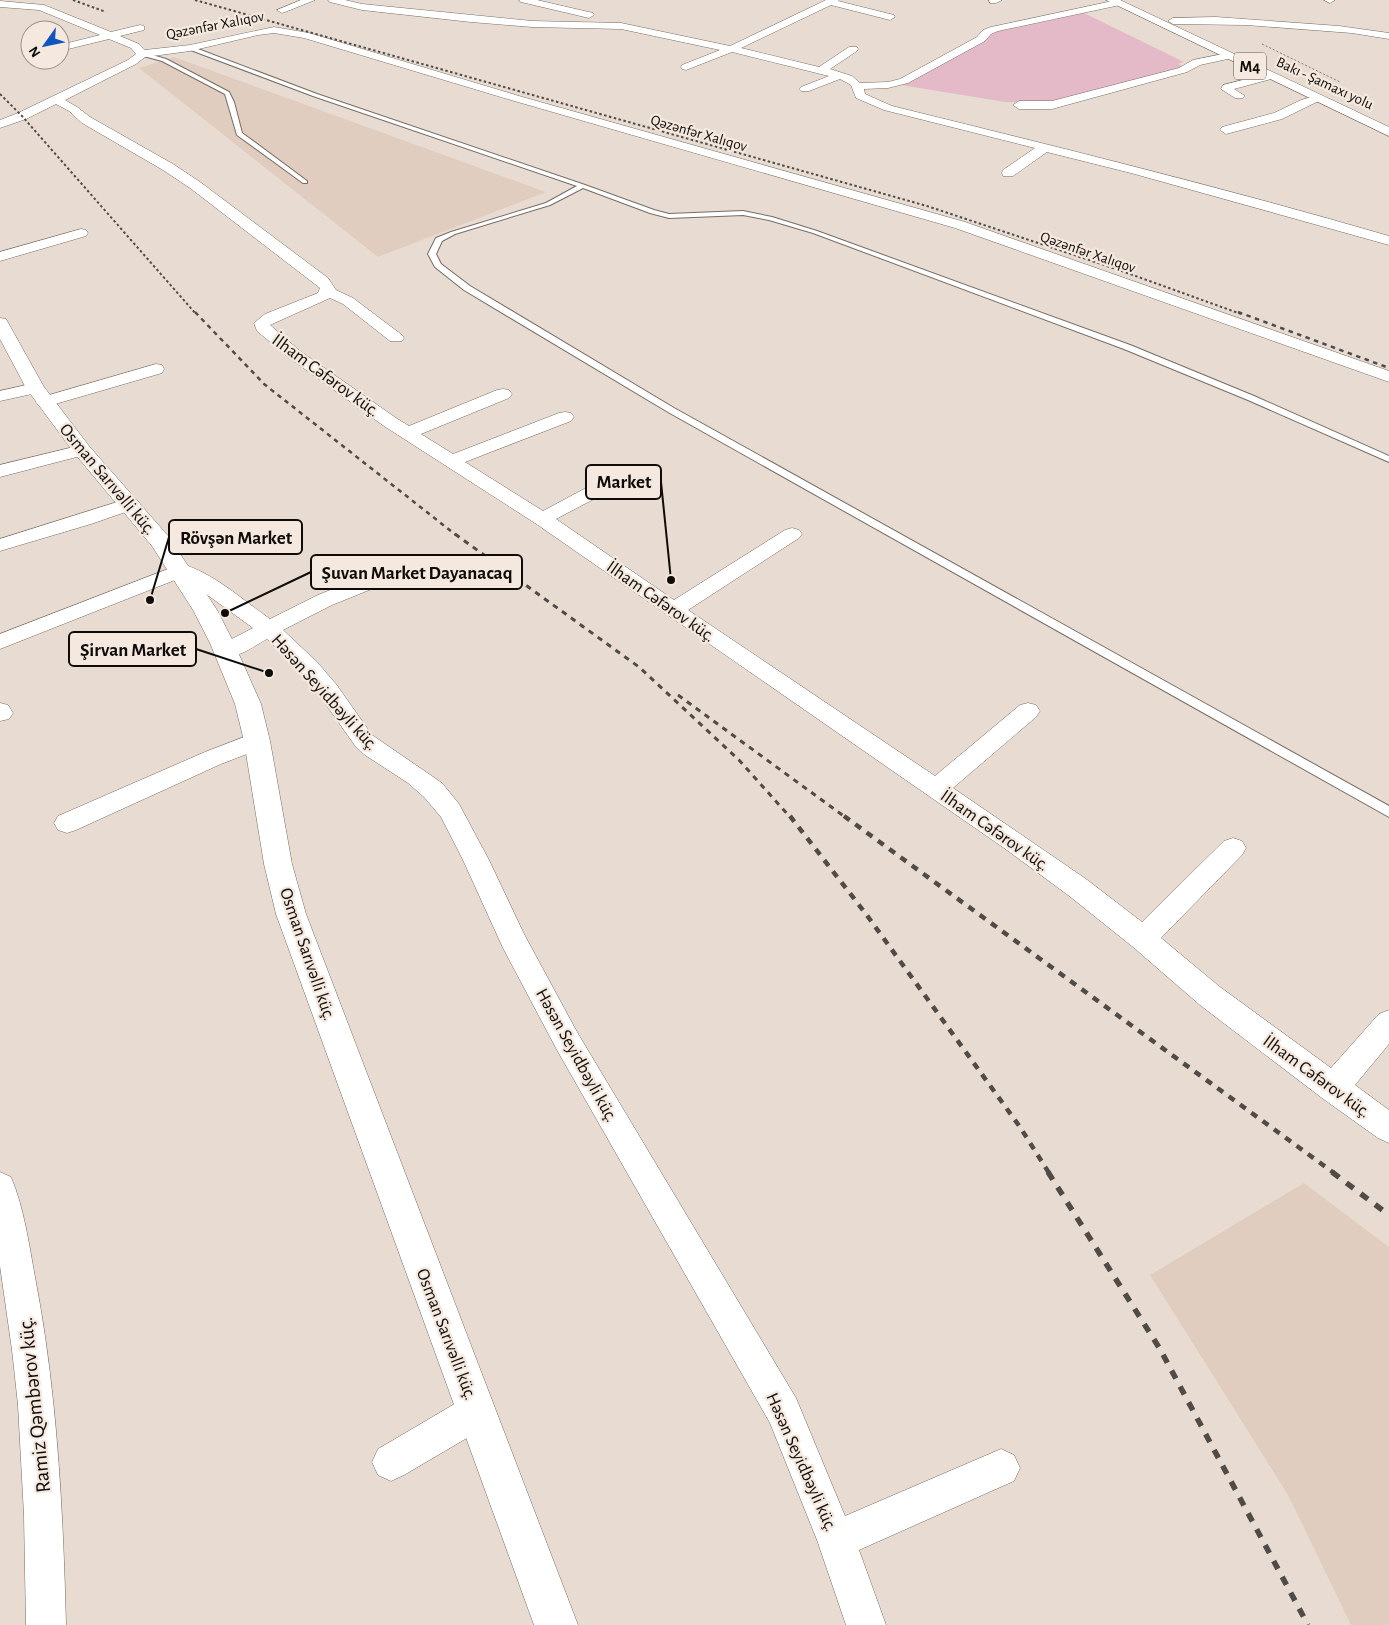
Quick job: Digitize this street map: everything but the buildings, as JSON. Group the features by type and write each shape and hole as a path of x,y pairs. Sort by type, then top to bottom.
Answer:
{"main road":[{"name":"Bakı - Şamaxı yolu","path":"1119,1 1173,21 1389,122"},
{"name":"Bakı - Şamaxı yolu","path":"1119,1 1228,56 1389,132"},
{"name":"Osman Sarıvəlli küç.","path":"0,323 40,395 82,450 162,542 206,610 226,651 248,704 257,741 278,864 291,914 556,1625"}],"street":[{"path":"282,10 310,0"},
{"path":"524,0 585,14 598,19 604,25"},
{"path":"343,1 480,20 556,25 621,26 731,49 840,75 854,81 858,86 860,96 881,106 1173,180 1389,241"},
{"path":"686,67 731,49 831,1 890,17"},
{"path":"858,86 888,85 904,81 950,54 981,39 987,32 1119,1"},
{"path":"1063,3 1079,10"},
{"path":"0,4 41,7 135,46 142,54"},
{"path":"1173,21 1225,21 1344,30 1389,36"},
{"path":"1344,30 1373,22"},
{"path":"70,46 140,28"},
{"name":"Qəzənfər Xalıqov","path":"0,124 132,62 142,54 190,48 274,30 305,35 515,98 960,225 1389,377"},
{"path":"822,70 853,48"},
{"path":"1019,105 1052,105 1183,70 1202,61 1228,56"},
{"path":"805,89 840,75"},
{"path":"1239,96 1226,89 1227,87 1271,76"},
{"path":"1226,130 1278,116 1305,102 1319,98"},
{"path":"55,99 73,109 86,120 195,184 323,281 328,287 328,292 348,301 396,338"},
{"path":"1008,173 1044,148"},
{"path":"0,257 81,233"},
{"name":"İlham Cəfərov küç.","path":"328,292 317,300 271,318 262,323 263,328 294,354 407,433 542,519 1077,887 1143,939 1210,996 1389,1128"},
{"path":"0,396 40,395 156,369"},
{"path":"407,433 503,394"},
{"path":"451,461 565,417"},
{"path":"0,471 82,450"},
{"path":"542,519 619,478"},
{"path":"0,545 130,504"},
{"path":"673,610 792,534"},
{"path":"0,642 181,570"},
{"name":"Həsən Seyidbəyli küç.","path":"181,570 209,586 269,629 322,682 364,741 433,790 450,811 476,860 513,940 567,1040 783,1411 836,1540 866,1625"},
{"path":"226,651 324,600 372,581"},
{"path":"936,789 1028,711"},
{"path":"67,822 213,758 257,741"},
{"path":"1143,939 1234,848"},
{"path":"1333,1088 1389,1023"},
{"name":"Ramiz Qəmbərov küç.","path":"0,1188 14,1246 31,1358 45,1512 46,1625"},
{"path":"391,1462 476,1412"},
{"path":"836,1540 1001,1468"}],"lane":[{"path":"190,48 316,95 583,186 652,212 669,216 710,213 743,214 770,218 815,232 1127,346 1389,459"},
{"path":"142,54 164,60 227,92 231,98 235,128 239,134 305,182"},
{"path":"583,186 548,204 453,233 439,240 432,254 438,265 467,288 671,410 1389,812"}],"path":[{"path":"1225,21 1261,44 1340,82"}],"shaded area":[{"path":"1084,13 1184,62 1178,64 1185,67 1045,103 1005,102 901,85 985,41 991,33"},
{"path":"174,57 546,192 378,257 139,68"},
{"path":"1304,1183 1389,1247 1389,1625 1351,1625 1288,1495 1150,1275"}],"railway":[{"path":"73,0 106,12"},
{"path":"195,0 927,206 1119,270 1241,314"},
{"path":"0,94 22,116 196,314"},
{"path":"195,312 264,384 456,535"},
{"path":"1238,312 1389,368"},
{"path":"455,534 639,667 739,760 790,817"},
{"path":"678,695 845,817"},
{"path":"790,816 866,914 1020,1127 1049,1173"},
{"path":"844,816 1334,1173"},
{"path":"1048,1172 1160,1349 1308,1625"},
{"path":"1332,1172 1389,1215"}],"place":[{"name":"Market","path":"671,580"},
{"name":"Rövşən Market","path":"150,600"},
{"name":"Şuvan Market Dayanacaq","path":"225,613"},
{"name":"Şirvan Market","path":"269,673"}]}
